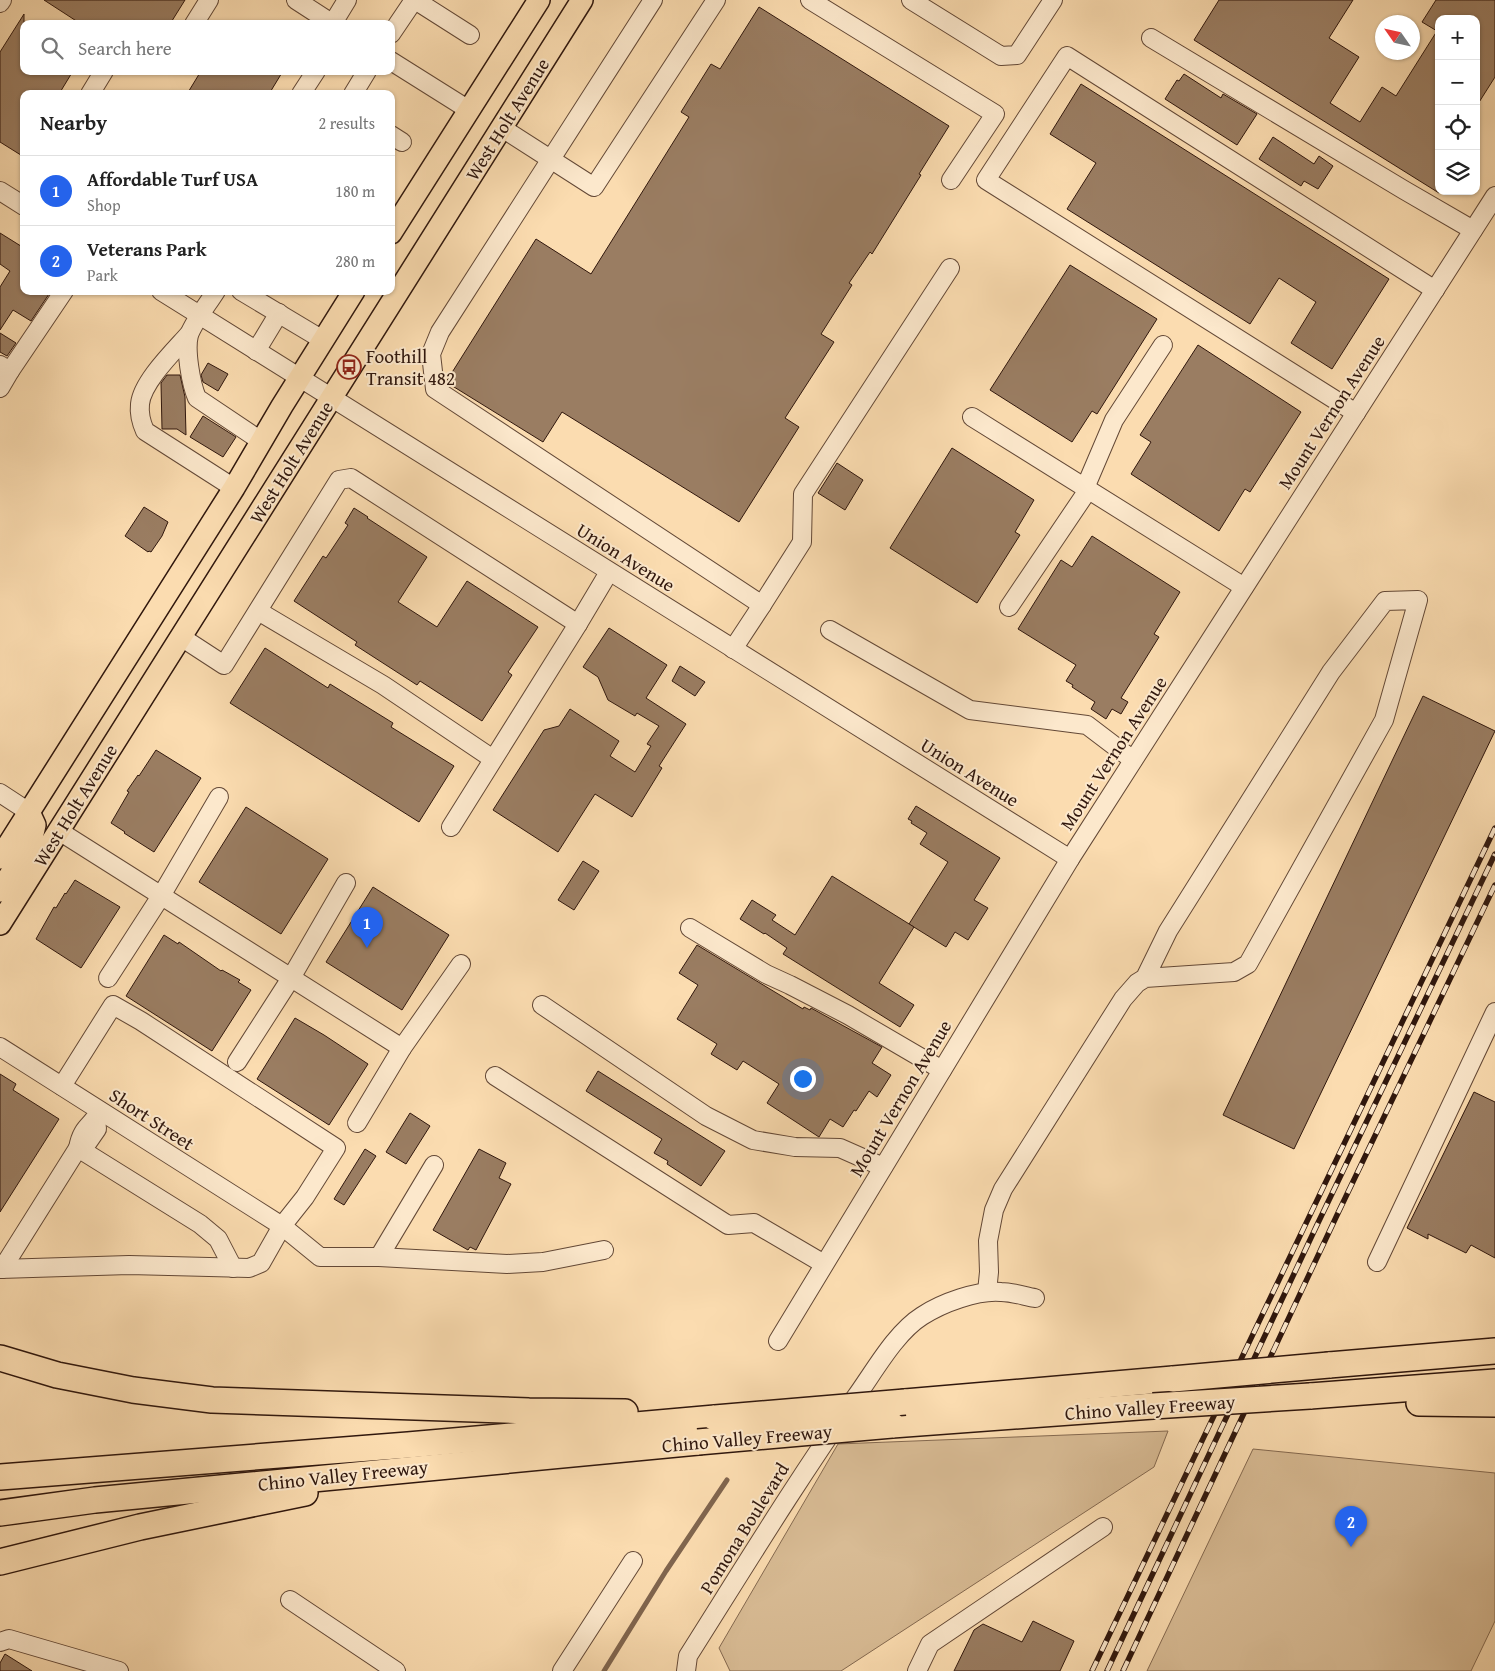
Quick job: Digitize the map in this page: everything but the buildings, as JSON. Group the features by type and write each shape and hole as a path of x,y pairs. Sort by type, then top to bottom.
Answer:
{"highway":[{"name":"Chino Valley Freeway","path":"0,1477 408,1445 1495,1351"},
{"path":"0,1358 58,1375 133,1390 212,1400 529,1411 618,1411 682,1420"},
{"name":"Chino Valley Freeway","path":"0,1513 95,1500 439,1466 892,1425 1495,1382"},
{"path":"1344,1394 1396,1402 1495,1404"},
{"path":"0,1562 140,1527 439,1466"},
{"path":"0,1526 95,1500"}],"main road":[{"name":"West Holt Avenue","path":"395,226 539,0"},
{"name":"West Holt Avenue","path":"0,924 582,0"},
{"name":"West Holt Avenue","path":"0,858 234,488 351,295"},
{"path":"0,891 31,842 35,825 29,812"}],"street":[{"path":"196,20 209,0"},
{"path":"296,0 327,20"},
{"path":"335,20 347,0"},
{"path":"395,28 414,0 470,34"},
{"path":"653,0 440,332 431,354 435,389 762,604"},
{"path":"502,128 594,186 716,0"},
{"path":"810,0 995,114 951,180"},
{"path":"911,0 1001,56 1017,55 1053,0"},
{"path":"1152,38 1473,230"},
{"path":"1356,413 986,180 1067,56 1435,290"},
{"path":"395,64 469,110"},
{"path":"92,90 102,75"},
{"path":"304,90 313,75"},
{"path":"355,90 364,75"},
{"path":"0,191 20,202"},
{"name":"Mount Vernon Avenue","path":"778,1341 1070,859 1495,196"},
{"path":"733,649 802,542 803,494 950,268"},
{"path":"0,388 5,368 61,295"},
{"name":"Union Avenue","path":"168,295 1070,859"},
{"path":"213,295 189,334 148,383 140,403 140,419 145,431 234,488"},
{"path":"248,295 323,340"},
{"path":"256,351 279,313"},
{"path":"189,334 187,346 193,389 197,398 261,441"},
{"path":"1009,607 1086,489 1114,420 1163,345"},
{"path":"972,417 1244,587"},
{"path":"181,637 224,665 339,480 351,478 578,624"},
{"path":"451,827 609,572"},
{"path":"987,1292 989,1272 988,1241 994,1210 1003,1189 1123,999 1137,983 1145,978 1234,972 1248,964 1384,720 1418,600 1385,601 1331,672 1168,931 1145,978"},
{"path":"258,611 383,684 493,759"},
{"path":"830,630 970,710 1087,726 1133,760"},
{"path":"0,793 29,812"},
{"path":"108,978 161,896 219,797"},
{"path":"59,831 402,1048"},
{"path":"237,1062 291,978 346,884"},
{"path":"690,928 766,974 848,1015 942,1070"},
{"path":"357,1123 402,1048 461,964"},
{"path":"1,1269 129,1266 250,1268 261,1263 282,1226 305,1197 336,1148 114,1005 62,1086"},
{"path":"542,1005 706,1116 752,1140 795,1147 840,1148 883,1166"},
{"path":"1377,1262 1495,1011"},
{"name":"Short Street","path":"0,1047 62,1086 98,1115 282,1226 320,1257 379,1257 506,1264 543,1262 604,1250"},
{"path":"495,1076 728,1225 754,1223 824,1264"},
{"path":"1,1269 78,1148 80,1136 89,1123 98,1115"},
{"path":"78,1148 200,1224 218,1239 233,1268"},
{"path":"379,1257 434,1165"},
{"name":"Pomona Boulevard","path":"686,1671 688,1656 807,1467 887,1352 920,1317 937,1307 987,1292 1002,1292 1035,1298"},
{"path":"917,1671 930,1644 1104,1527"},
{"path":"562,1671 634,1560"},
{"path":"290,1600 396,1671"},
{"path":"0,1642 9,1639 119,1671"}],"shaded area":[{"path":"1168,1431 1154,1467 841,1671 730,1671 719,1648 838,1444"},
{"path":"1253,1449 1495,1473 1495,1621 1471,1671 1147,1671"}],"waterway":[{"path":"604,1671 666,1571 727,1480"}],"railway":[{"path":"1092,1671 1495,828"},
{"path":"1107,1671 1317,1225 1495,854"},
{"path":"1123,1671 1338,1213 1495,885"}],"place":[{"name":"Foothill Transit 482","path":"349,367"},
{"name":"Affordable Turf USA","path":"367,948"},
{"name":"Veterans Park","path":"1351,1547"}]}
